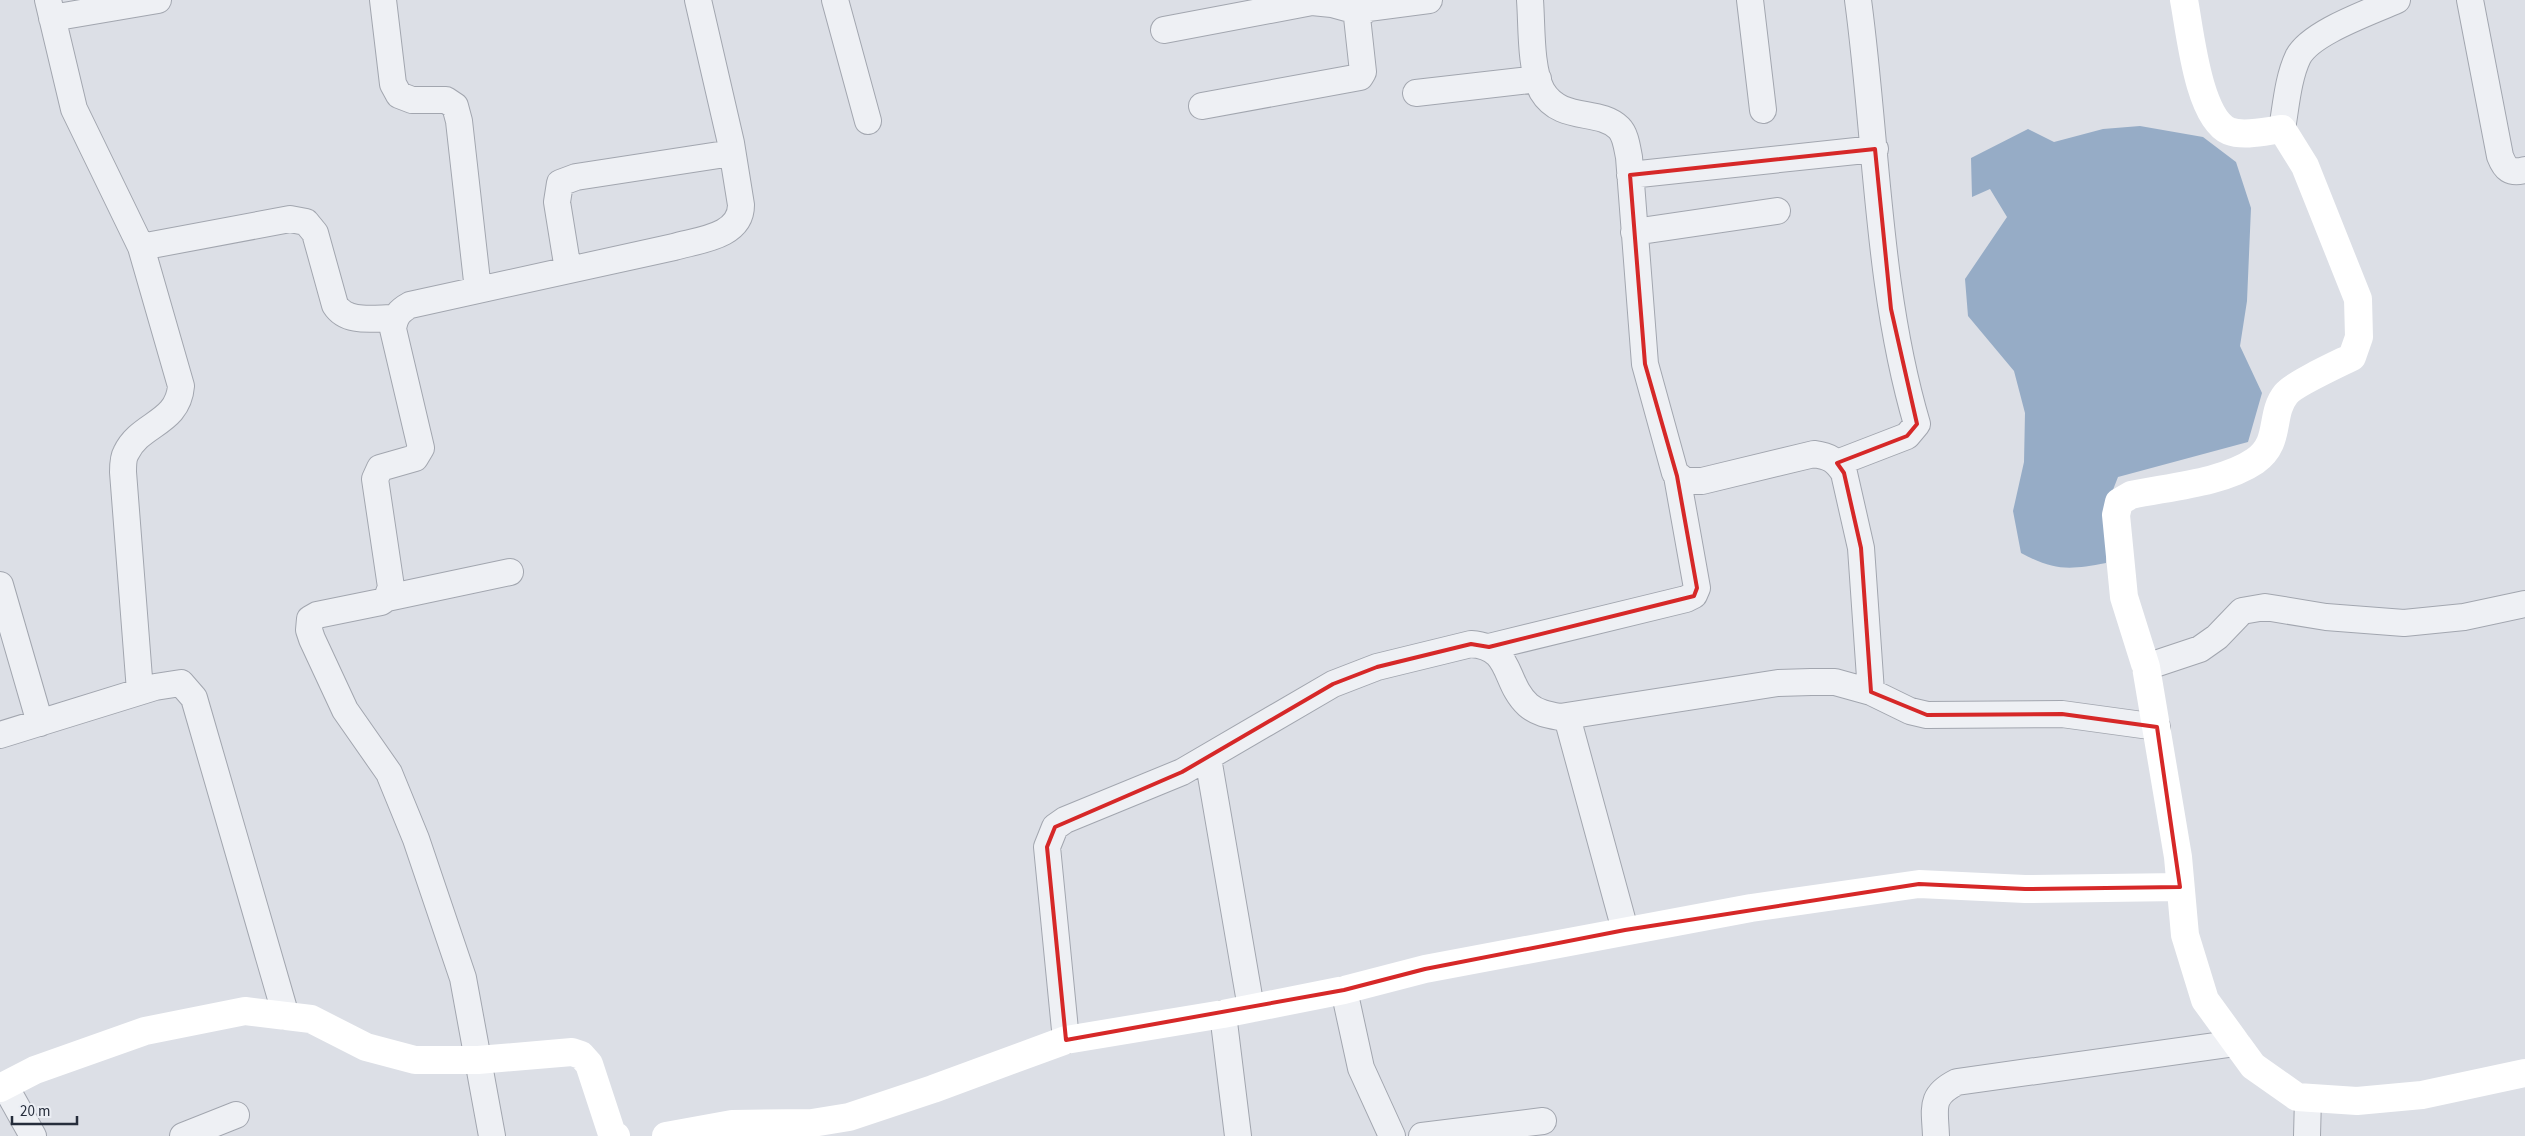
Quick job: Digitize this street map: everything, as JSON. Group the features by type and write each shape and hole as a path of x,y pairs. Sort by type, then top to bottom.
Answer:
{"street":[{"path":"140,691 122,472 125,454 137,438 172,412 180,400 181,386 141,247 74,109 50,9 158,0"},
{"path":"383,0 393,84 398,95 412,100 446,100 454,106 459,121 478,290"},
{"path":"387,598 391,587 375,479 380,468 415,458 421,448 393,329 395,318 400,310 410,305 682,245 716,236 729,230 737,223 741,215 732,152 698,0"},
{"path":"835,0 868,121"},
{"path":"1202,106 1354,80 1360,77 1363,72 1357,17 1361,12 1368,8 1429,0"},
{"path":"1489,647 1686,599 1694,595 1697,588 1677,476 1645,364 1626,141 1620,129 1611,122 1562,110 1551,102 1542,90 1536,70 1530,0"},
{"path":"1750,0 1763,110"},
{"path":"1837,463 1908,436 1917,424 1903,379 1890,309 1858,0"},
{"path":"2184,0 2204,95 2213,116 2229,130 2251,133 2282,129"},
{"path":"2397,0 2316,38 2299,56 2292,73 2282,129 2305,166 2358,299 2359,337 2352,357 2287,392 2279,405 2274,434 2267,449 2255,461 2227,475 2131,495 2119,502 2116,515 2124,597 2146,667 2178,857 2186,935 2205,1000 2253,1066 2297,1097 2357,1101 2422,1095 2525,1073"},
{"path":"2470,0 2500,156 2504,168 2511,172 2525,170"},
{"path":"1164,30 1312,2 1332,4 1361,12"},
{"path":"1416,92 1538,79"},
{"path":"1630,175 1874,148"},
{"path":"568,270 557,202 560,183 576,177 732,152"},
{"path":"1634,232 1778,211"},
{"path":"141,247 290,219 306,222 315,233 335,305 340,313 348,318 395,318"},
{"path":"1677,476 1685,481 1702,481 1814,454 1828,456 1837,463 1844,473 1861,548 1870,692"},
{"path":"492,1136 463,978 416,838 389,773 345,710 308,630 310,619 317,615 510,572"},
{"path":"0,586 40,723"},
{"path":"2146,667 2200,649 2217,637 2242,611 2265,606 2326,617 2404,623 2464,617 2525,604"},
{"path":"1066,1040 1047,847 1055,826 1065,820 1157,783 1208,758 1333,684 1378,667 1471,644 1489,647 1496,651 1503,661 1518,692 1528,705 1540,713 1567,717 1778,683 1834,682 1870,692 1910,711 1927,715 2062,714 2157,727"},
{"path":"0,735 140,691 181,683 194,698 286,1016"},
{"path":"1567,717 1625,930"},
{"path":"1208,758 1252,1008"},
{"path":"666,1136 732,1124 814,1129 933,1089 1066,1040 1223,1014 1344,990 1425,969 1625,930 1751,908 1919,884 2025,889 2180,887"},
{"path":"1344,990 1361,1068 1392,1136"},
{"path":"33,1136 2,1087 35,1070 145,1031 245,1012 311,1019 366,1046 415,1060 478,1060 572,1052 581,1055 589,1064 614,1135"},
{"path":"1223,1014 1238,1136"},
{"path":"1936,1136 1936,1098 1944,1089 1957,1082 2236,1043"},
{"path":"2307,1136 2308,1098"},
{"path":"183,1136 236,1115"},
{"path":"1422,1136 1542,1121"}],"highlighted area":[{"path":"1875,149 1891,309 1917,424 1907,436 1837,463 1844,473 1861,548 1871,692 1927,715 2062,714 2157,727 2180,887 2025,889 1919,884 1625,930 1425,969 1344,990 1066,1040 1047,847 1055,827 1182,772 1333,684 1377,667 1471,644 1489,647 1694,596 1697,588 1677,476 1645,364 1630,175"}],"water":[{"path":"2140,126 2203,137 2236,162 2251,208 2247,301 2240,346 2262,393 2248,442 2118,477 2109,500 2106,563 2072,568 2053,566 2021,553 2013,511 2024,462 2025,413 2014,371 1968,316 1965,279 2007,217 1990,189 1972,197 1971,158 2028,129 2054,142 2103,129"}]}
